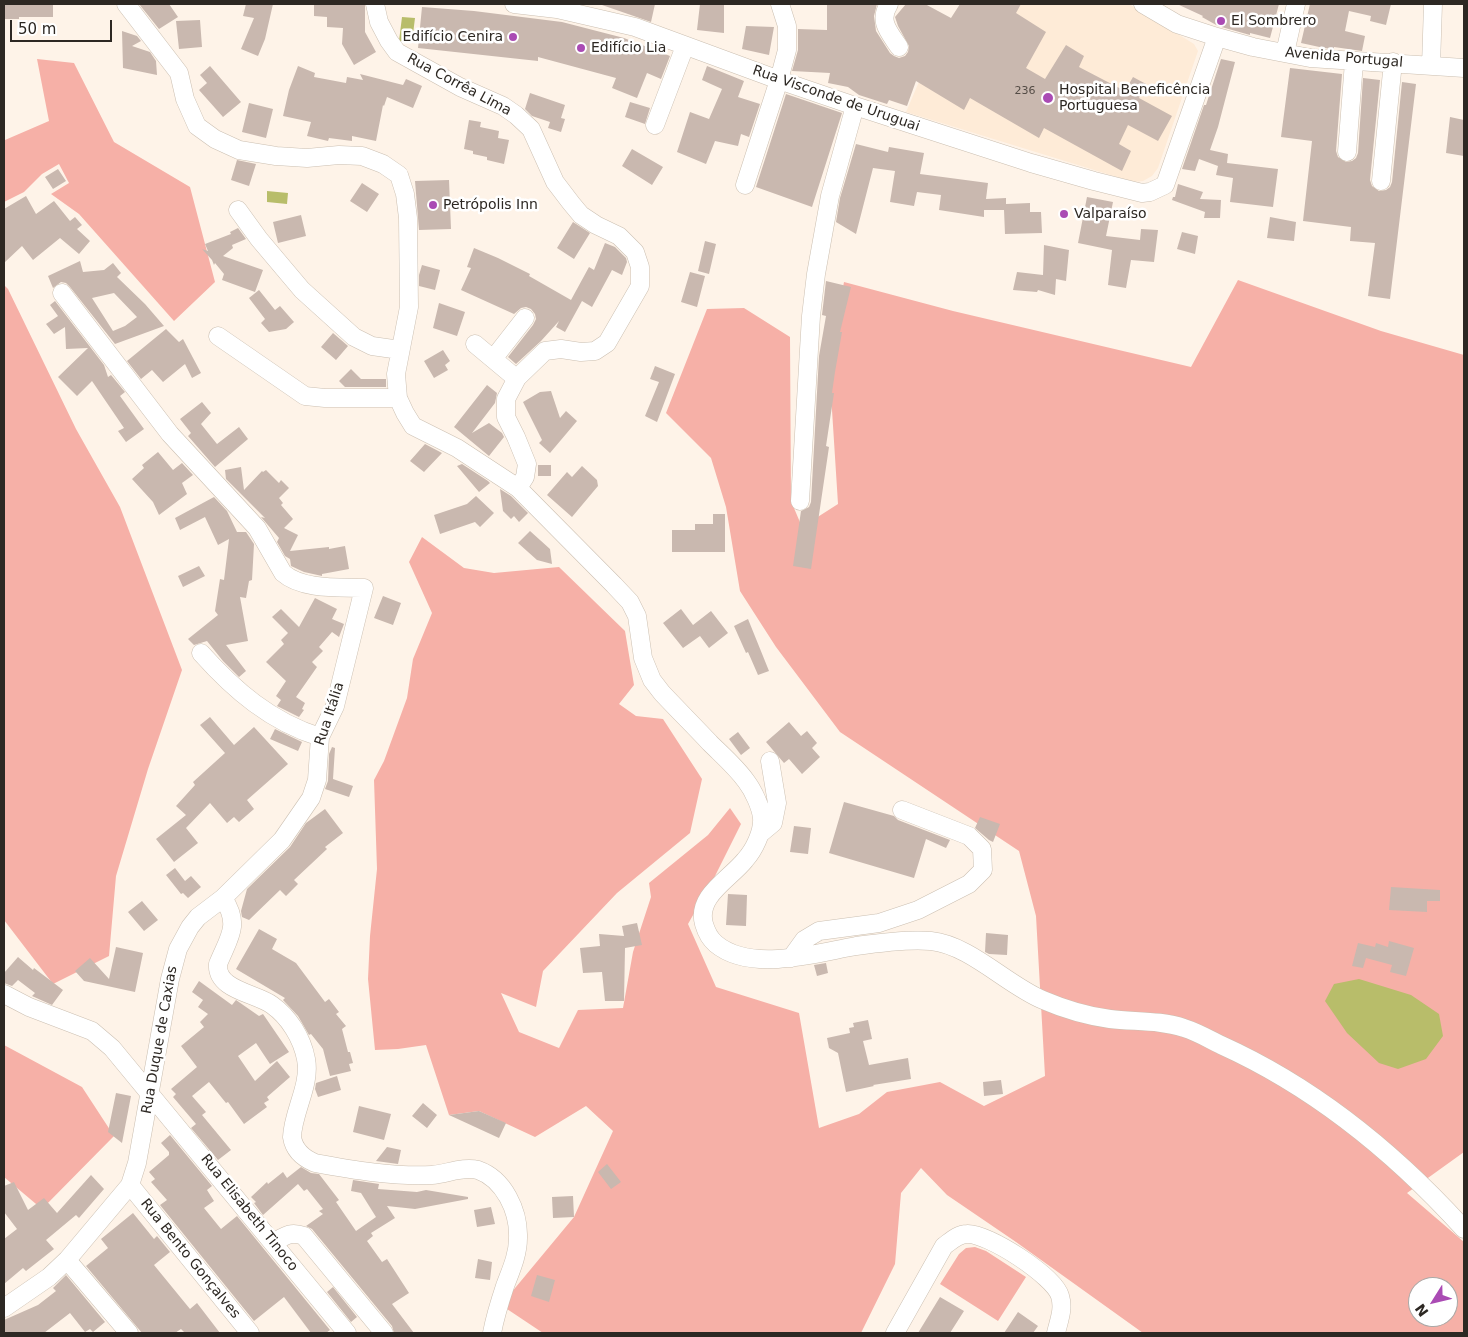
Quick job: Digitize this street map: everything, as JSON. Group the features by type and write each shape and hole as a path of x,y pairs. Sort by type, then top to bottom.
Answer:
{"street":[{"path":"126,4 179,74 185,99 197,126 215,139 239,150 276,156 306,158 339,155 362,156 383,164 399,175 405,194 409,247 409,307 396,374 398,398 404,413 413,426 456,448 518,488 596,565 630,602 637,616 643,658 652,680 662,693 747,781 756,800 762,819 757,843 745,860 707,899 703,910 703,921 707,933 716,944 741,956 763,960 791,958 859,946 934,941 968,953 1041,1000 1077,1013 1111,1019 1142,1020 1184,1028 1243,1055 1312,1095 1372,1141 1419,1181 1464,1229"},
{"name":"Rua Corrêa Lima","path":"375,4 380,22 389,41 397,52 460,87 503,106 531,129 555,182 571,204 580,215 619,236 635,252 640,267 640,286 607,343 595,351 581,352 561,349 545,352 518,378 506,399 506,417 527,464 525,477 518,488"},
{"name":"Rua Visconde de Uruguai","path":"514,4 557,8 634,27 685,46 777,86 855,106 1030,163 1142,193 1159,189 1165,185 1216,37"},
{"path":"746,184 787,50 787,26 780,4"},
{"path":"889,4 883,13 884,19 889,32 899,47"},
{"name":"Avenida Portugal","path":"1143,4 1177,24 1216,37 1310,58 1464,68"},
{"path":"1285,53 1296,4"},
{"path":"1431,66 1433,4"},
{"path":"655,125 685,46"},
{"path":"1346,152 1354,62"},
{"path":"1381,181 1393,62"},
{"path":"800,501 811,316 815,282 830,196 855,106"},
{"path":"238,210 259,239 302,290 354,337 372,346 400,350"},
{"name":"Rua Itália","path":"62,293 170,434 257,528 283,573 289,579 323,586 364,588 336,706 320,737 316,780 311,798 282,840 223,898"},
{"path":"493,359 525,318"},
{"path":"218,336 305,396 325,398 398,398"},
{"path":"475,344 518,378"},
{"path":"201,653 246,698 287,725 320,737"},
{"path":"759,835 773,823 777,803 770,761"},
{"path":"791,958 804,940 819,931 879,923 918,910 969,884 983,870 982,849 969,836 902,810"},
{"path":"223,898 231,910 234,922 217,971 221,978 231,986 257,996 273,1006 292,1026 303,1048 306,1061 306,1078 292,1132 293,1143 300,1153 315,1163 376,1172 433,1175 463,1170 477,1170 495,1180 508,1195 518,1236 516,1254 497,1310 492,1333"},
{"name":"Rua Duque de Caxias","path":"4,1308 49,1277 67,1260 130,1185 137,1163 170,979 178,949 193,923 223,898"},
{"name":"Rua Elisabeth Tinoco","path":"4,994 29,1007 92,1031 112,1048 347,1333"},
{"name":"Rua Bento Gonçalves","path":"130,1185 250,1333"},
{"path":"273,1243 295,1233 304,1236 384,1333"},
{"path":"895,1333 944,1246 954,1238 966,1234 978,1235 990,1240 1029,1264 1051,1281 1059,1294 1062,1309 1056,1333"},
{"path":"67,1260 129,1333"}],"shaded area":[{"name":"Hospital Beneficência Portuguesa","path":"960,4 1129,4 1194,44 1198,51 1158,168 1152,176 1143,181 1133,182 906,112 934,47"},
{"path":"402,17 415,18 412,42 399,41"},
{"path":"37,59 74,63 114,142 190,187 215,282 174,321 79,214 51,194 69,183 59,164 42,174 24,192 4,202 4,136 5,140 49,121"},
{"path":"267,191 288,193 287,204 267,202"},
{"path":"1238,280 1381,331 1464,355 1464,1152 1407,1193 1464,1242 1464,1333 1143,1333 947,1195 921,1168 901,1193 895,1264 861,1333 543,1333 501,1305 574,1217 613,1131 586,1106 535,1137 479,1111 449,1115 426,1045 375,1050 368,979 370,936 377,869 374,780 384,761 407,698 413,659 432,613 409,562 422,537 464,568 494,573 559,567 625,631 634,685 619,704 636,716 663,719 702,779 690,833 617,893 543,971 536,1007 501,993 519,1032 559,1048 578,1010 623,1008 633,952 651,897 649,883 708,835 730,808 741,824 688,924 716,987 799,1013 819,1128 859,1114 887,1092 940,1082 984,1106 1045,1076 1036,916 1019,851 840,732 776,647 740,591 726,507 711,458 666,413 707,309 744,308 790,337 791,501 802,527 838,504 829,363 844,282 953,311 1191,367"},
{"path":"4,285 8,289 76,429 120,507 182,670 148,769 116,876 109,956 53,984 4,920"},
{"path":"1359,979 1411,995 1439,1014 1443,1036 1426,1059 1398,1069 1379,1063 1347,1033 1325,1001 1334,984"},
{"path":"4,1045 82,1087 114,1136 42,1209 4,1177"},
{"path":"975,1247 986,1251 1026,1277 998,1321 940,1284 959,1254 966,1248"}],"building":[{"path":"4,4 53,4 53,17 4,19"},
{"path":"139,4 169,4 178,17 159,29"},
{"path":"246,4 273,4 265,39 258,56 241,49 254,18 243,16"},
{"path":"314,4 365,4 365,32 376,52 354,65 342,44 343,28 327,27 327,17 314,16"},
{"path":"603,4 655,4 651,22"},
{"path":"700,4 724,4 724,33 697,30"},
{"path":"827,4 877,4 874,16 876,31 890,53 899,58 905,56 909,46 895,17 906,4 925,4 951,18 960,4 1021,4 1016,13 1046,32 1026,68 1045,79 1066,45 1084,56 1079,67 1125,91 1133,77 1146,84 1139,98 1172,116 1158,141 1128,125 1119,144 1131,151 1122,171 1044,128 1039,138 970,98 964,110 916,81 907,106 889,100 887,104 859,95 848,87 828,83 830,73 792,71 798,50 798,29 827,30"},
{"path":"1177,4 1279,4 1270,38 1250,33 1250,35 1218,26 1203,16"},
{"path":"1310,4 1391,4 1386,25 1370,21 1371,16 1349,11 1345,31 1365,36 1362,51 1334,47 1334,49 1324,48 1301,43"},
{"path":"422,7 474,11 562,22 624,38 670,56 661,79 647,73 637,98 612,88 616,78 538,57 538,61 418,48"},
{"path":"200,20 202,47 179,49 176,21"},
{"path":"746,26 774,27 769,55 742,49"},
{"path":"122,31 137,36 141,41 132,46 150,52 156,61 157,75 123,68"},
{"path":"1221,59 1235,62 1210,150 1228,154 1227,163 1278,169 1273,207 1230,202 1233,178 1216,175 1218,166 1199,159 1195,171 1182,169"},
{"path":"210,66 241,102 223,117 199,90 207,83 200,75"},
{"path":"298,66 315,73 314,77 346,83 347,77 363,80 360,74 403,85 406,79 422,86 413,108 387,97 383,105 376,141 352,136 352,141 329,138 328,141 307,136 311,122 283,116 289,90"},
{"path":"707,66 744,81 738,97 760,104 749,137 741,134 738,146 715,141 706,164 677,152 690,112 709,119 722,89 702,80"},
{"path":"1290,68 1342,74 1336,151 1338,157 1346,162 1356,158 1358,153 1363,78 1380,80 1370,180 1372,186 1379,191 1386,190 1392,182 1402,82 1416,84 1390,299 1368,296 1375,243 1350,241 1351,227 1303,221 1312,141 1281,137"},
{"path":"530,93 565,105 561,118 565,119 561,132 548,128 550,122 532,116 525,109"},
{"path":"786,94 842,113 812,207 756,187"},
{"path":"630,102 650,108 645,124 625,117"},
{"path":"249,103 273,109 266,138 242,132"},
{"path":"1450,117 1464,120 1464,156 1446,153"},
{"path":"469,120 481,122 480,127 499,131 498,138 509,140 504,164 487,160 487,157 473,154 473,151 464,149"},
{"path":"856,144 888,152 889,147 924,153 920,174 988,183 986,199 1006,198 1006,204 1030,203 1030,212 1041,212 1042,233 1005,234 1004,210 984,210 984,217 939,210 941,195 917,192 914,206 890,202 895,171 873,168 856,234 836,222 840,198"},
{"path":"632,149 663,167 652,185 622,166"},
{"path":"237,160 256,164 249,186 231,180"},
{"path":"58,169 66,181 53,189 45,177"},
{"name":"Petrópolis Inn","path":"449,180 451,229 419,230 415,181"},
{"path":"362,183 379,194 367,212 350,201"},
{"path":"1178,184 1203,192 1200,199 1221,200 1220,218 1204,218 1205,212 1172,200 1175,197"},
{"path":"26,196 36,214 54,201 70,221 75,217 82,225 77,229 90,241 79,254 60,238 33,260 22,246 4,263 4,209"},
{"path":"1087,197 1113,202 1106,236 1140,240 1141,229 1158,230 1154,262 1131,260 1126,288 1108,285 1112,250 1078,243"},
{"path":"301,215 306,236 278,243 273,222"},
{"path":"1270,217 1296,222 1294,241 1267,238"},
{"path":"573,222 590,233 574,259 557,248"},
{"path":"238,228 246,239 232,245 233,248 223,256 263,270 255,292 222,280 224,274 215,263 214,265 202,249 208,251 205,244 231,234 230,232"},
{"path":"1182,232 1198,236 1195,254 1177,249"},
{"path":"705,241 716,244 709,274 698,271"},
{"path":"605,243 615,247 626,258 627,262 622,275 612,270 592,307 582,301 565,332 556,327 559,321 516,364 508,357 533,325 536,319 535,314 526,307 521,308 514,314 461,290 471,268 467,267 474,248 530,274 529,276 571,300 589,267 594,270"},
{"path":"1044,245 1069,250 1066,281 1056,279 1055,295 1038,290 1037,292 1013,290 1017,272 1043,275"},
{"path":"80,261 83,272 104,270 113,263 121,273 117,277 145,304 164,326 115,344 70,287 66,283 61,282 53,288 48,276","holes":["114,293 137,317 125,326 113,331 92,298"]},
{"path":"422,265 440,270 435,290 419,286 419,275"},
{"path":"690,272 705,276 697,307 681,302"},
{"path":"826,281 851,287 840,332 842,332 826,446 829,447 811,569 793,566 801,511 809,507 811,502 819,356 826,316 822,315"},
{"path":"259,290 275,310 280,306 294,322 286,329 269,332 261,323 265,319 249,298"},
{"path":"55,301 104,365 108,377 111,375 125,392 120,396 144,429 126,442 118,431 124,428 92,381 77,396 58,377 88,348 66,349 65,327 54,334 46,324 58,316 50,305"},
{"path":"439,303 465,312 457,336 433,328"},
{"path":"166,329 179,342 183,339 201,373 192,378 185,364 163,382 152,370 141,379 127,361"},
{"path":"333,333 348,346 336,360 321,347"},
{"path":"443,350 450,361 445,365 448,370 434,378 424,361"},
{"path":"655,366 675,374 657,422 645,416 659,382 650,379"},
{"path":"351,369 361,379 386,379 386,387 345,387 339,381"},
{"path":"487,385 497,393 495,403 472,433 489,423 502,433 504,437 489,456 454,427"},
{"path":"551,391 560,418 566,411 577,421 550,453 539,443 542,440 523,402 540,392"},
{"path":"202,402 211,413 201,424 217,444 239,427 248,439 215,467 188,436 191,433 180,419"},
{"path":"425,444 442,453 424,472 410,461"},
{"path":"158,452 173,470 182,463 193,475 182,483 187,494 159,515 153,502 132,479 144,468 142,465"},
{"path":"462,464 490,483 479,492 457,466"},
{"path":"538,465 551,465 551,476 538,476"},
{"path":"582,466 597,480 598,486 572,517 547,495 567,472 572,477"},
{"path":"241,467 244,490 262,471 266,470 279,483 281,480 289,488 279,498 283,503 281,505 293,519 284,528 298,535 290,551 329,547 329,549 345,546 349,569 322,574 322,576 304,572 291,566 290,559 285,556 277,542 279,538 261,517 265,518 226,479 225,470"},
{"path":"500,489 511,496 528,513 519,522 514,516 511,519 503,511"},
{"path":"476,496 494,513 480,527 475,522 440,534 434,515 467,504"},
{"path":"214,497 227,511 237,532 246,532 254,544 252,580 249,581 246,598 240,597 248,641 226,645 246,671 239,677 207,641 194,645 188,639 218,615 215,611 220,579 224,580 229,539 218,545 205,517 180,530 175,518"},
{"path":"713,514 725,514 725,552 672,552 672,530 695,530 695,524 713,524"},
{"path":"530,531 550,549 552,564 537,560 518,543"},
{"path":"199,566 205,576 183,587 178,576"},
{"path":"383,596 401,603 393,625 374,618"},
{"path":"315,598 337,609 332,619 344,624 339,637 332,632 319,647 323,651 312,662 317,667 296,697 305,703 302,709 304,710 299,717 277,706 281,700 276,696 286,681 266,662 284,644 281,640 288,633 272,617 281,609 299,627"},
{"path":"681,609 693,625 711,611 728,633 709,648 700,636 683,648 663,623"},
{"path":"748,619 769,671 758,675 734,626"},
{"path":"210,717 234,745 254,727 288,764 247,800 254,809 239,822 234,817 227,823 210,803 186,828 198,843 174,862 156,839 186,815 176,806 195,785 193,782 225,753 200,725"},
{"path":"789,722 801,736 807,731 817,743 812,748 820,757 802,774 789,759 784,763 766,742"},
{"path":"275,729 302,742 298,751 270,739"},
{"path":"738,732 750,748 741,755 729,739"},
{"path":"332,747 335,748 333,779 353,786 349,797 325,789 328,781 329,754"},
{"path":"844,802 894,816 898,820 950,840 946,848 926,839 914,878 829,853"},
{"path":"325,809 343,833 325,847 327,849 294,880 298,884 286,896 280,890 249,920 242,917 241,911 247,889 290,847 306,823"},
{"path":"980,817 1000,824 993,842 975,828"},
{"path":"794,826 811,828 808,854 790,852"},
{"path":"175,868 185,881 191,876 201,887 188,898 183,893 181,894 166,875"},
{"path":"1391,887 1440,890 1440,901 1427,901 1427,912 1389,910"},
{"path":"728,894 747,895 746,926 726,925"},
{"path":"142,901 158,920 144,931 128,912"},
{"path":"637,923 642,945 625,948 624,1001 605,1001 602,972 583,973 580,948 600,946 599,934 624,936 622,926"},
{"path":"259,929 277,939 272,949 296,963 325,1002 329,999 339,1012 336,1014 346,1026 342,1029 353,1063 349,1064 351,1071 330,1076 323,1049 311,1034 309,1035 298,1016 283,1000 285,998 236,969"},
{"path":"986,933 1008,935 1007,955 985,952"},
{"path":"1389,941 1414,948 1406,976 1390,972 1392,965 1366,958 1363,968 1352,966 1358,943 1375,947 1376,943 1388,947"},
{"path":"116,947 143,953 135,992 84,981 75,971 90,958 109,979"},
{"path":"18,957 33,970 34,968 63,990 52,1005 32,996 35,993 18,980 12,986 4,983 4,973"},
{"path":"826,963 828,973 817,976 814,965"},
{"path":"199,981 232,1005 236,1000 259,1016 263,1014 289,1052 270,1064 256,1043 238,1056 255,1081 277,1061 290,1077 267,1097 269,1100 264,1103 267,1107 244,1124 228,1102 226,1103 209,1082 192,1096 206,1112 202,1115 231,1150 218,1160 191,1128 196,1124 173,1097 176,1094 171,1089 197,1067 181,1046 204,1027 200,1022 208,1014 198,1007 203,1000 192,992"},
{"path":"868,1020 872,1039 863,1041 869,1065 908,1058 911,1079 873,1085 846,1092 838,1053 829,1048 827,1038 850,1033 849,1028 854,1027 853,1023"},
{"path":"337,1076 341,1090 318,1097 315,1089 316,1083"},
{"path":"1001,1080 1003,1094 984,1096 983,1082"},
{"path":"116,1093 131,1096 122,1143 108,1132"},
{"path":"423,1103 437,1115 427,1128 412,1116"},
{"path":"359,1106 391,1114 384,1140 353,1132"},
{"path":"479,1111 506,1123 499,1138 449,1115"},
{"path":"170,1135 212,1186 207,1190 214,1201 204,1208 221,1229 237,1216 330,1330 326,1333 311,1333 284,1297 254,1321 160,1205 167,1200 151,1182 155,1179 149,1172 169,1155 169,1152 161,1143"},
{"path":"387,1147 401,1150 398,1164 376,1161"},
{"path":"607,1164 621,1182 611,1189 598,1172"},
{"path":"301,1167 311,1173 319,1174 339,1200 336,1202 356,1231 376,1217 361,1193 351,1191 353,1180 379,1184 378,1189 417,1192 426,1190 468,1197 468,1199 415,1209 387,1206 395,1218 371,1233 373,1236 367,1241 382,1262 387,1259 409,1293 392,1304 414,1333 394,1333 392,1326 312,1229 306,1226 323,1214 319,1211 323,1209 307,1189 304,1191 298,1184 263,1215 254,1203 256,1202 251,1197 267,1182 268,1184 283,1172 287,1178"},
{"path":"91,1175 104,1189 79,1218 76,1215 46,1240 54,1249 26,1271 23,1268 4,1284 4,1239 17,1229 4,1212 4,1186 14,1182 28,1210 44,1198 57,1213"},
{"path":"573,1196 574,1217 553,1218 552,1197"},
{"path":"491,1207 495,1224 477,1227 474,1210"},
{"path":"133,1213 154,1239 157,1236 170,1252 154,1265 190,1309 197,1303 220,1333 185,1333 181,1329 175,1333 142,1333 86,1266 108,1248 101,1239"},
{"path":"478,1259 492,1262 490,1280 475,1278"},
{"path":"66,1275 105,1322 93,1332 90,1329 85,1332 70,1313 44,1333 4,1333 4,1320 38,1305 56,1291 53,1288"},
{"path":"537,1275 555,1280 549,1302 531,1296"},
{"path":"333,1287 357,1317 351,1322 327,1292"},
{"path":"940,1297 964,1311 950,1333 918,1333"},
{"path":"1018,1312 1038,1326 1033,1333 1004,1333"}],"place":[{"name":"El Sombrero","path":"1221,21"},
{"name":"Edifício Cenira","path":"513,37"},
{"name":"Edifício Lia","path":"581,48"},
{"name":"Hospital Beneficência Portuguesa","path":"1048,98"},
{"name":"Petrópolis Inn","path":"433,205"},
{"name":"Valparaíso","path":"1064,214"}]}
